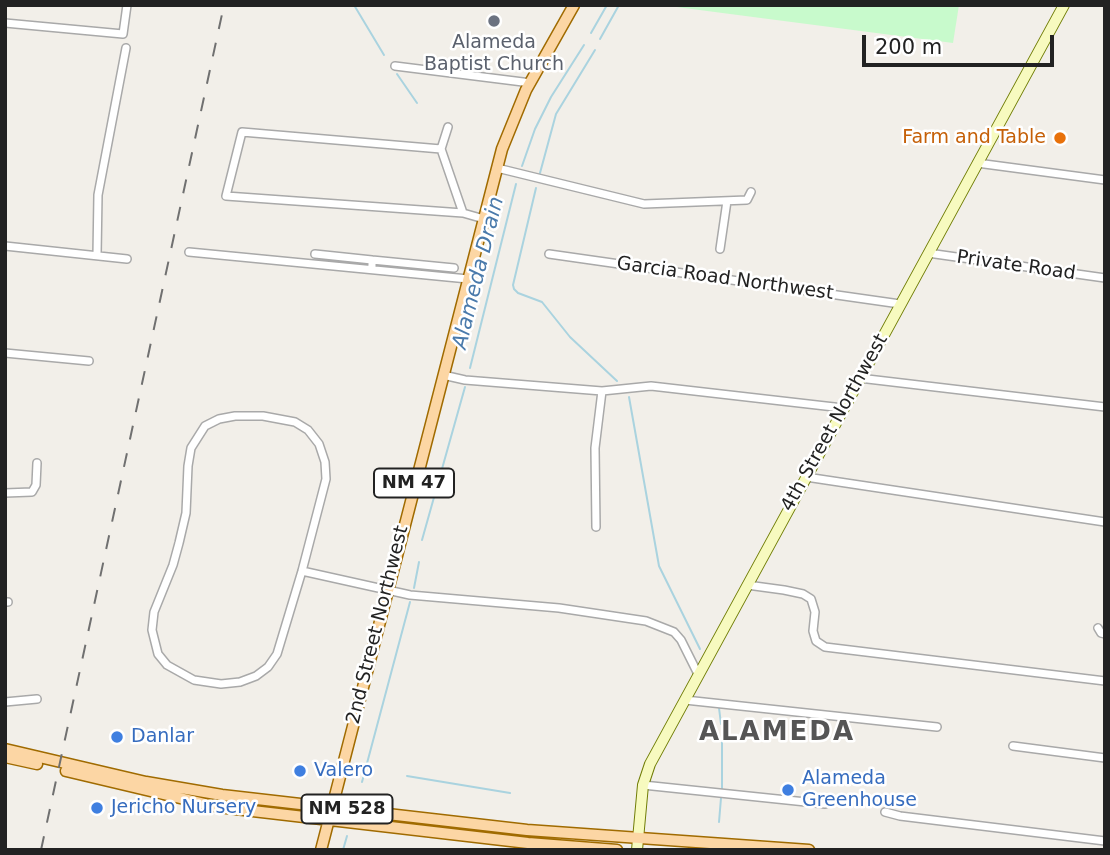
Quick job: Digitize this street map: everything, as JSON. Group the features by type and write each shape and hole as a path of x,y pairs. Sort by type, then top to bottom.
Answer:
{"main road":[{"name":"2nd Street Northwest","path":"321,850 496,168 531,83 574,5"},
{"name":"4th Street Northwest","path":"637,844 643,785 650,764 1064,5"},
{"name":"NM 528","path":"5,749 59,766 218,807 528,843 617,850"},
{"name":"NM 528","path":"5,757 222,795 637,844 739,844 809,850"}],"street":[{"path":"5,23 123,34 127,5"},
{"path":"97,255 98,195 126,48"},
{"path":"395,66 531,83"},
{"path":"448,127 441,149 463,213"},
{"path":"441,149 243,132 226,196 463,213 484,219"},
{"path":"977,163 1105,180"},
{"path":"496,168 644,204 747,200 751,192"},
{"path":"720,249 727,201"},
{"path":"5,246 127,259"},
{"path":"189,253 468,279"},
{"name":"Private Road","path":"928,253 1105,278"},
{"path":"315,254 454,268"},
{"name":"Garcia Road Northwest","path":"549,254 900,304"},
{"path":"372,260 372,268"},
{"path":"5,353 89,362"},
{"path":"443,375 465,380 602,391 651,386 843,408"},
{"path":"859,378 1105,407"},
{"path":"596,527 595,448 602,391"},
{"path":"235,416 263,416 295,422 308,430 318,444 325,462 326,479 302,571 277,654 268,667 256,676 240,682 222,684 194,680 178,673 158,654 152,630 154,612 173,565 186,513 191,449 205,426 219,419 235,416"},
{"path":"5,493 32,492 36,485 37,464"},
{"path":"806,477 1105,522"},
{"path":"302,571 410,595 559,608 646,621 674,632 681,640 698,674"},
{"path":"747,585 803,594 811,599 815,612 813,631 816,641 835,649 1105,681"},
{"path":"1098,628 1101,634 1105,634"},
{"path":"5,702 37,699"},
{"path":"685,700 937,727"},
{"path":"1013,746 1105,758"},
{"path":"643,785 825,804"},
{"path":"885,813 1105,842"}],"green space":[{"path":"661,5 959,5 953,43"}],"waterway":[{"path":"354,5 384,55"},
{"name":"Alameda Drain","path":"591,33 607,5"},
{"path":"600,39 619,5"},
{"name":"Alameda Drain","path":"522,166 535,129 551,97 584,45"},
{"path":"540,173 556,114 595,50"},
{"path":"397,74 417,103"},
{"name":"Alameda Drain","path":"470,368 516,184"},
{"path":"536,188 514,289 542,302 570,337 617,381"},
{"name":"Alameda Drain","path":"422,540 465,387"},
{"path":"629,397 659,566 700,649"},
{"path":"414,588 419,562"},
{"name":"Alameda Drain","path":"362,782 410,602"},
{"path":"719,708 721,724"},
{"path":"722,730 722,790"},
{"path":"407,776 510,793"},
{"path":"719,822 721,798"},
{"name":"Alameda Drain","path":"343,850 347,836"}],"railway":[{"path":"41,850 224,5"}],"place":[{"name":"Alameda Baptist Church","path":"494,21"},
{"name":"Farm and Table","path":"1060,138"},
{"name":"Danlar","path":"117,737"},
{"name":"Valero","path":"300,771"},
{"name":"Alameda Greenhouse","path":"788,790"},
{"name":"Jericho Nursery","path":"97,808"}],"district":[{"name":"ALAMEDA","path":"777,733"}]}
